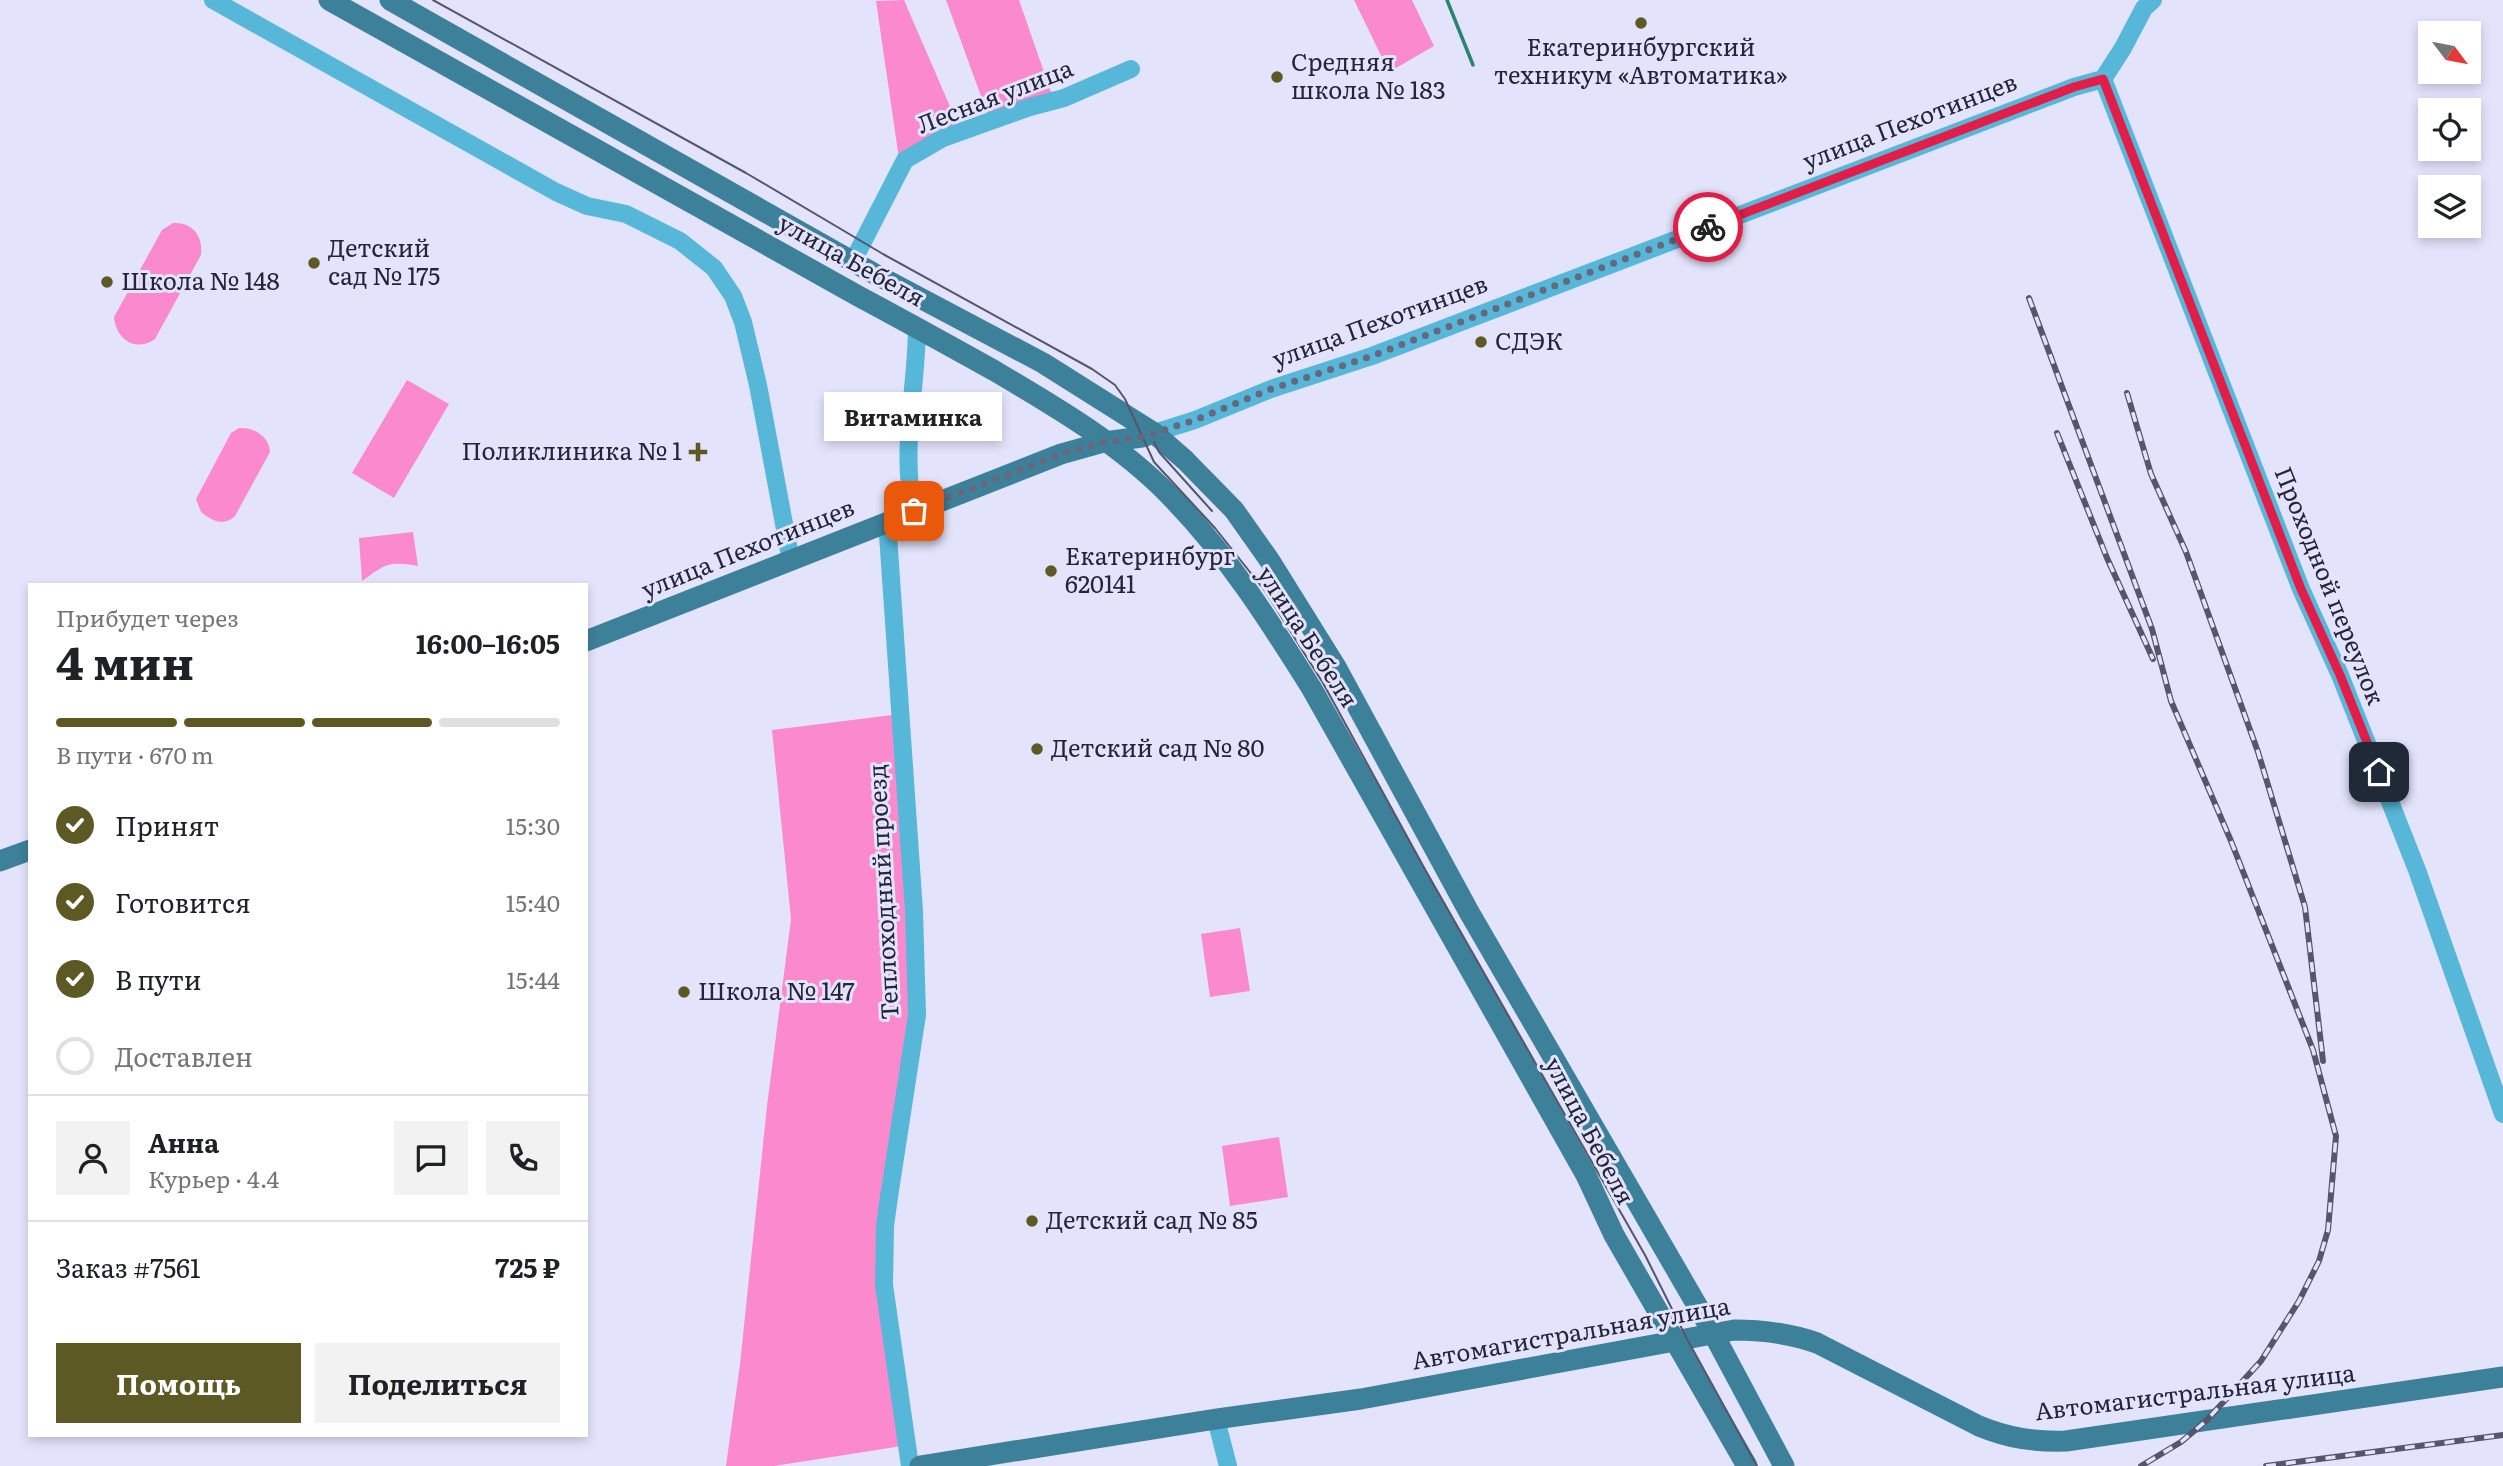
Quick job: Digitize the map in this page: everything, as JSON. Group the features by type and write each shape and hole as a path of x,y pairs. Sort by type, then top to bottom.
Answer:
{"main road":[{"name":"улица Бебеля","path":"329,0 917,326 1055,406 1141,469 1171,497 1241,582 1273,626 1387,820 1586,1175 1614,1235 1747,1466"},
{"name":"улица Бебеля","path":"390,0 853,261 1043,363 1154,433 1234,510 1270,561 1336,667 1469,912 1713,1333 1784,1466"},
{"name":"улица Пехотинцев","path":"588,641 1061,454 1104,442 1154,433"},
{"path":"0,861 28,851"},
{"name":"Автомагистральная улица","path":"920,1466 1361,1399 1713,1333 1760,1329 1817,1343 1979,1426 2026,1441 2066,1441 2503,1377"}],"street":[{"path":"213,0 556,192 587,206 625,214 680,241 714,268 733,296 743,322 758,385 791,561"},
{"path":"2103,79 2144,8 2153,0"},
{"name":"Лесная улица","path":"853,261 905,160 943,138 1030,107 1064,98 1131,69"},
{"name":"улица Пехотинцев","path":"1154,433 1195,420 1271,389 1372,356 2074,87 2103,79"},
{"name":"Проходной переулок","path":"2103,79 2301,589 2340,675 2417,870 2503,1114"},
{"path":"914,511 909,488 908,457 917,326"},
{"name":"Теплоходный проезд","path":"884,523 888,544 914,911 917,1014 889,1197 884,1285 910,1466"},
{"path":"1216,1419 1228,1466"}],"shaded area":[{"path":"904,0 961,132 899,159 876,1"},
{"path":"946,0 1019,0 1052,95 990,121"},
{"path":"1354,0 1412,0 1434,46 1389,72"},
{"path":"173,223 186,225 195,232 200,242 201,255 155,339 140,345 128,342 118,332 114,317 162,230"},
{"path":"407,380 449,404 394,498 352,473"},
{"path":"239,428 250,429 264,437 270,452 235,516 218,522 201,512 196,499 231,433"},
{"path":"413,532 418,566 388,565 362,581 359,538"},
{"path":"892,715 911,975 906,1057 877,1237 902,1446 774,1466 726,1466 791,919 772,730"},
{"path":"1240,928 1250,991 1210,997 1201,934"},
{"path":"1279,1137 1288,1197 1230,1206 1222,1146"}],"waterway":[{"path":"1447,0 1473,65"}],"tram line":[{"path":"433,0 746,173 883,254 1092,369 1115,385 1125,399 1154,462 1215,528 1265,591 1323,683 1427,873 1645,1255 1687,1339 1757,1466"},
{"path":"1154,442 1159,452 1212,511"}],"railway":[{"path":"2029,298 2152,629 2171,701 2231,841 2313,1050 2336,1136 2328,1230 2319,1261 2299,1301 2261,1361 2206,1421 2181,1442 2141,1466"},
{"path":"2127,393 2151,474 2186,552 2258,752 2305,907 2323,1061"},
{"path":"2057,433 2107,558 2153,659"},
{"path":"2266,1466 2503,1435"}],"way so far":[{"path":"914,511 1061,454 1104,442 1142,437 1195,420 1271,389 1372,356 1708,227"}],"place":[{"name":"Екатеринбургский техникум «Автоматика»","path":"1641,23"},
{"name":"Средняя школа № 183","path":"1277,77"},
{"name":"Детский сад № 175","path":"314,263"},
{"name":"Школа № 148","path":"107,282"},
{"name":"СДЭК","path":"1481,342"},
{"name":"Поликлиника № 1","path":"698,452"},
{"name":"Витаминка","path":"914,511"},
{"name":"Екатеринбург 620141","path":"1051,571"},
{"name":"Детский сад № 80","path":"1037,749"},
{"name":"Школа № 147","path":"684,992"},
{"name":"Детский сад № 85","path":"1032,1221"}],"route":[{"path":"1708,227 2074,87 2103,79 2301,589 2340,675 2379,772"}]}
